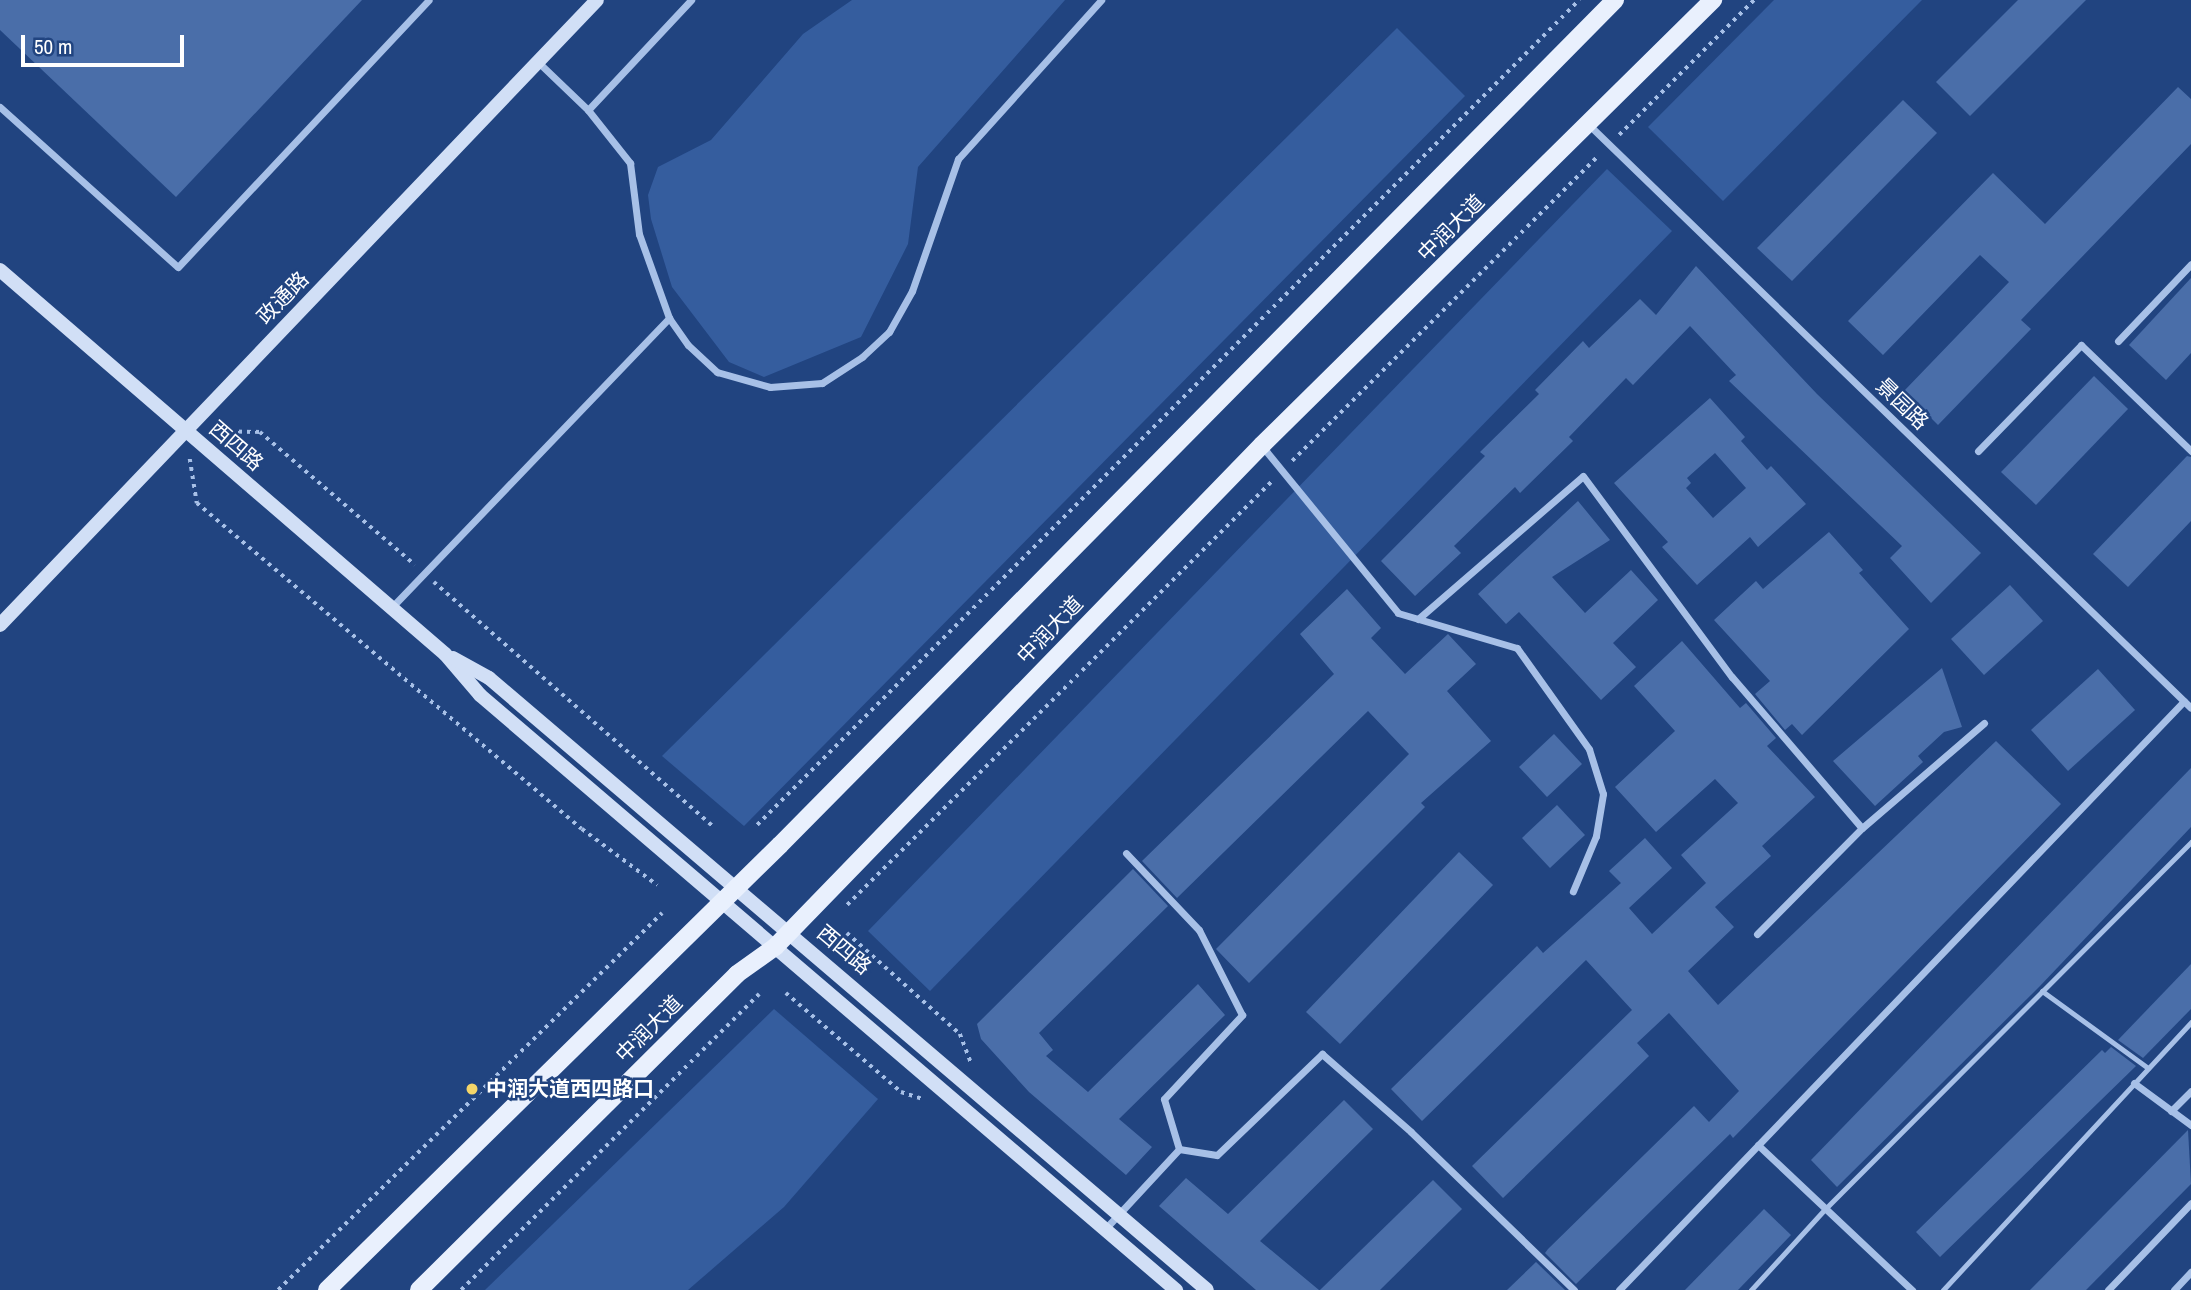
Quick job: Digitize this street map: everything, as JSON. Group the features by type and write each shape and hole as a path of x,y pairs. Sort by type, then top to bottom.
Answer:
{"main road":[{"name":"中润大道","path":"327,1290 737,886 1615,0"},
{"name":"中润大道","path":"419,1290 737,975 775,947 1262,445 1713,0"}],"street":[{"path":"0,107 177,267 429,0"},
{"name":"政通路","path":"0,625 597,0"},
{"path":"588,110 691,0"},
{"path":"538,62 588,110 629,163 639,234 669,318 688,345 717,372 770,387 822,383 862,357 889,332 912,291 958,159 1101,0"},
{"name":"景园路","path":"1588,124 2191,708"},
{"path":"2118,341 2191,264"},
{"name":"西四路","path":"0,270 445,654 480,695 1176,1290"},
{"path":"391,608 669,318"},
{"path":"1978,450 2081,345 2191,451"},
{"path":"1262,445 1398,613 1517,648 1588,749 1603,794 1596,836 1573,891"},
{"path":"1418,619 1583,476 1732,677 1863,828"},
{"name":"西四路","path":"445,654 489,678 737,886 1207,1290"},
{"path":"1619,1290 2184,701"},
{"path":"1756,934 1863,828 1984,723"},
{"path":"1126,853 1199,930 1242,1015 1164,1099 1179,1149"},
{"path":"1179,1149 1217,1154 1322,1054 1411,1132 1574,1290"},
{"path":"2134,1083 2191,1125"},
{"path":"2171,1111 2191,1091"},
{"path":"1758,1145 1912,1290"},
{"path":"1105,1228 1179,1149"},
{"path":"2108,1290 2191,1203"},
{"path":"2174,1290 2191,1272"}],"lane":[{"path":"1751,1290 1826,1208 2191,842"},
{"path":"2042,991 2148,1068"},
{"path":"1943,1290 2191,1022"}],"path":[{"path":"757,825 1579,0"},
{"path":"847,905 1754,0"},
{"path":"657,885 582,829 197,503 186,430 260,432 714,827"},
{"path":"278,1290 662,913"},
{"path":"847,933 960,1034 984,1097"},
{"path":"786,993 901,1092 935,1103"},
{"path":"461,1290 759,994"}],"shaded area":[{"path":"852,0 1065,0 918,167 908,244 861,337 764,377 729,362 672,287 651,219 648,195 658,167 711,140 803,34"},
{"path":"1774,0 1922,0 1723,201 1648,127"},
{"path":"1397,28 1465,96 744,826 662,756"},
{"path":"1607,169 1672,231 930,991 868,931"},
{"path":"774,1009 878,1099 784,1207 688,1290 485,1290"}],"building":[{"path":"0,0 362,0 176,197 0,30"},
{"path":"2018,0 2086,0 1970,116 1936,82"},
{"path":"2178,87 2191,99 2191,144 2021,320 2031,329 1938,425 1904,391 2009,282 1980,255 1883,355 1848,321 1993,173 2045,224"},
{"path":"1903,100 1937,133 1792,281 1757,248"},
{"path":"1696,266 1817,394 1981,553 1931,603 1890,558 1902,546 1729,381 1736,375 1690,326 1633,385 1626,378 1569,437 1573,441 1520,493 1515,487 1454,546 1461,553 1415,596 1381,561 1485,456 1480,452 1539,394 1535,390 1583,341 1589,348 1640,299 1656,315"},
{"path":"2191,278 2191,353 2166,380 2129,345"},
{"path":"2094,376 2128,409 2036,505 2001,472"},
{"path":"1710,398 1745,437 1741,441 1767,470 1771,466 1806,504 1758,547 1750,537 1697,585 1662,547 1668,542 1614,483","holes":["1715,453 1746,488 1713,518 1686,488 1691,483 1687,478"]},
{"path":"2187,456 2191,457 2191,521 2128,587 2093,554"},
{"path":"1578,501 1610,540 1552,577 1585,613 1631,570 1658,600 1613,643 1636,667 1601,700 1519,612 1506,624 1478,594"},
{"path":"1829,532 1863,570 1859,573 1909,629 1802,735 1792,724 1785,730 1755,694 1770,681 1714,620 1756,581 1763,589"},
{"path":"2010,585 2043,621 1984,675 1951,639"},
{"path":"1347,589 1381,628 1371,638 1405,674 1448,634 1476,664 1447,691 1491,741 1421,803 1425,807 1249,983 1216,949 1409,754 1368,711 1177,898 1142,861 1334,674 1300,634"},
{"path":"1682,641 1740,708 1746,703 1776,738 1767,746 1815,797 1762,846 1771,856 1715,907 1734,927 1688,971 1718,1005 1996,741 2061,804 1733,1138 1730,1134 1576,1284 1545,1253 1548,1249 1694,1106 1709,1122 1739,1091 1669,1013 1637,1043 1649,1056 1503,1198 1472,1166 1632,1010 1586,960 1422,1121 1391,1089 1537,946 1543,953 1621,883 1609,871 1645,838 1672,868 1629,908 1652,934 1706,883 1681,855 1738,803 1715,779 1656,832 1615,787 1675,731 1634,686"},
{"path":"1942,668 1962,727 1944,732 1918,756 1923,762 1875,806 1833,761"},
{"path":"2098,669 2135,710 2068,771 2031,730"},
{"path":"1554,734 1582,764 1547,797 1519,767"},
{"path":"2191,768 2191,827 2040,986 1837,1187 1811,1160"},
{"path":"1557,805 1585,835 1550,868 1522,838"},
{"path":"1459,852 1493,885 1340,1044 1306,1012"},
{"path":"1133,869 1168,906 1039,1033 1053,1050 1046,1056 1088,1092 1198,984 1225,1015 1119,1119 1152,1147 1126,1175 1029,1092 981,1039 977,1024"},
{"path":"2191,964 2191,1009 2143,1058 2118,1040"},
{"path":"2111,1047 2136,1066 1940,1257 1916,1232 2102,1050 2105,1053"},
{"path":"1344,1100 1373,1129 1260,1241 1319,1290 1256,1290 1159,1206 1186,1178 1228,1214"},
{"path":"2188,1130 2191,1184 2086,1290 2030,1290"},
{"path":"1433,1180 1462,1209 1380,1290 1320,1290"},
{"path":"1764,1209 1791,1235 1738,1290 1685,1290"},
{"path":"1536,1262 1565,1290 1507,1290"}],"place":[{"name":"中润大道西四路口","path":"472,1089"}]}
